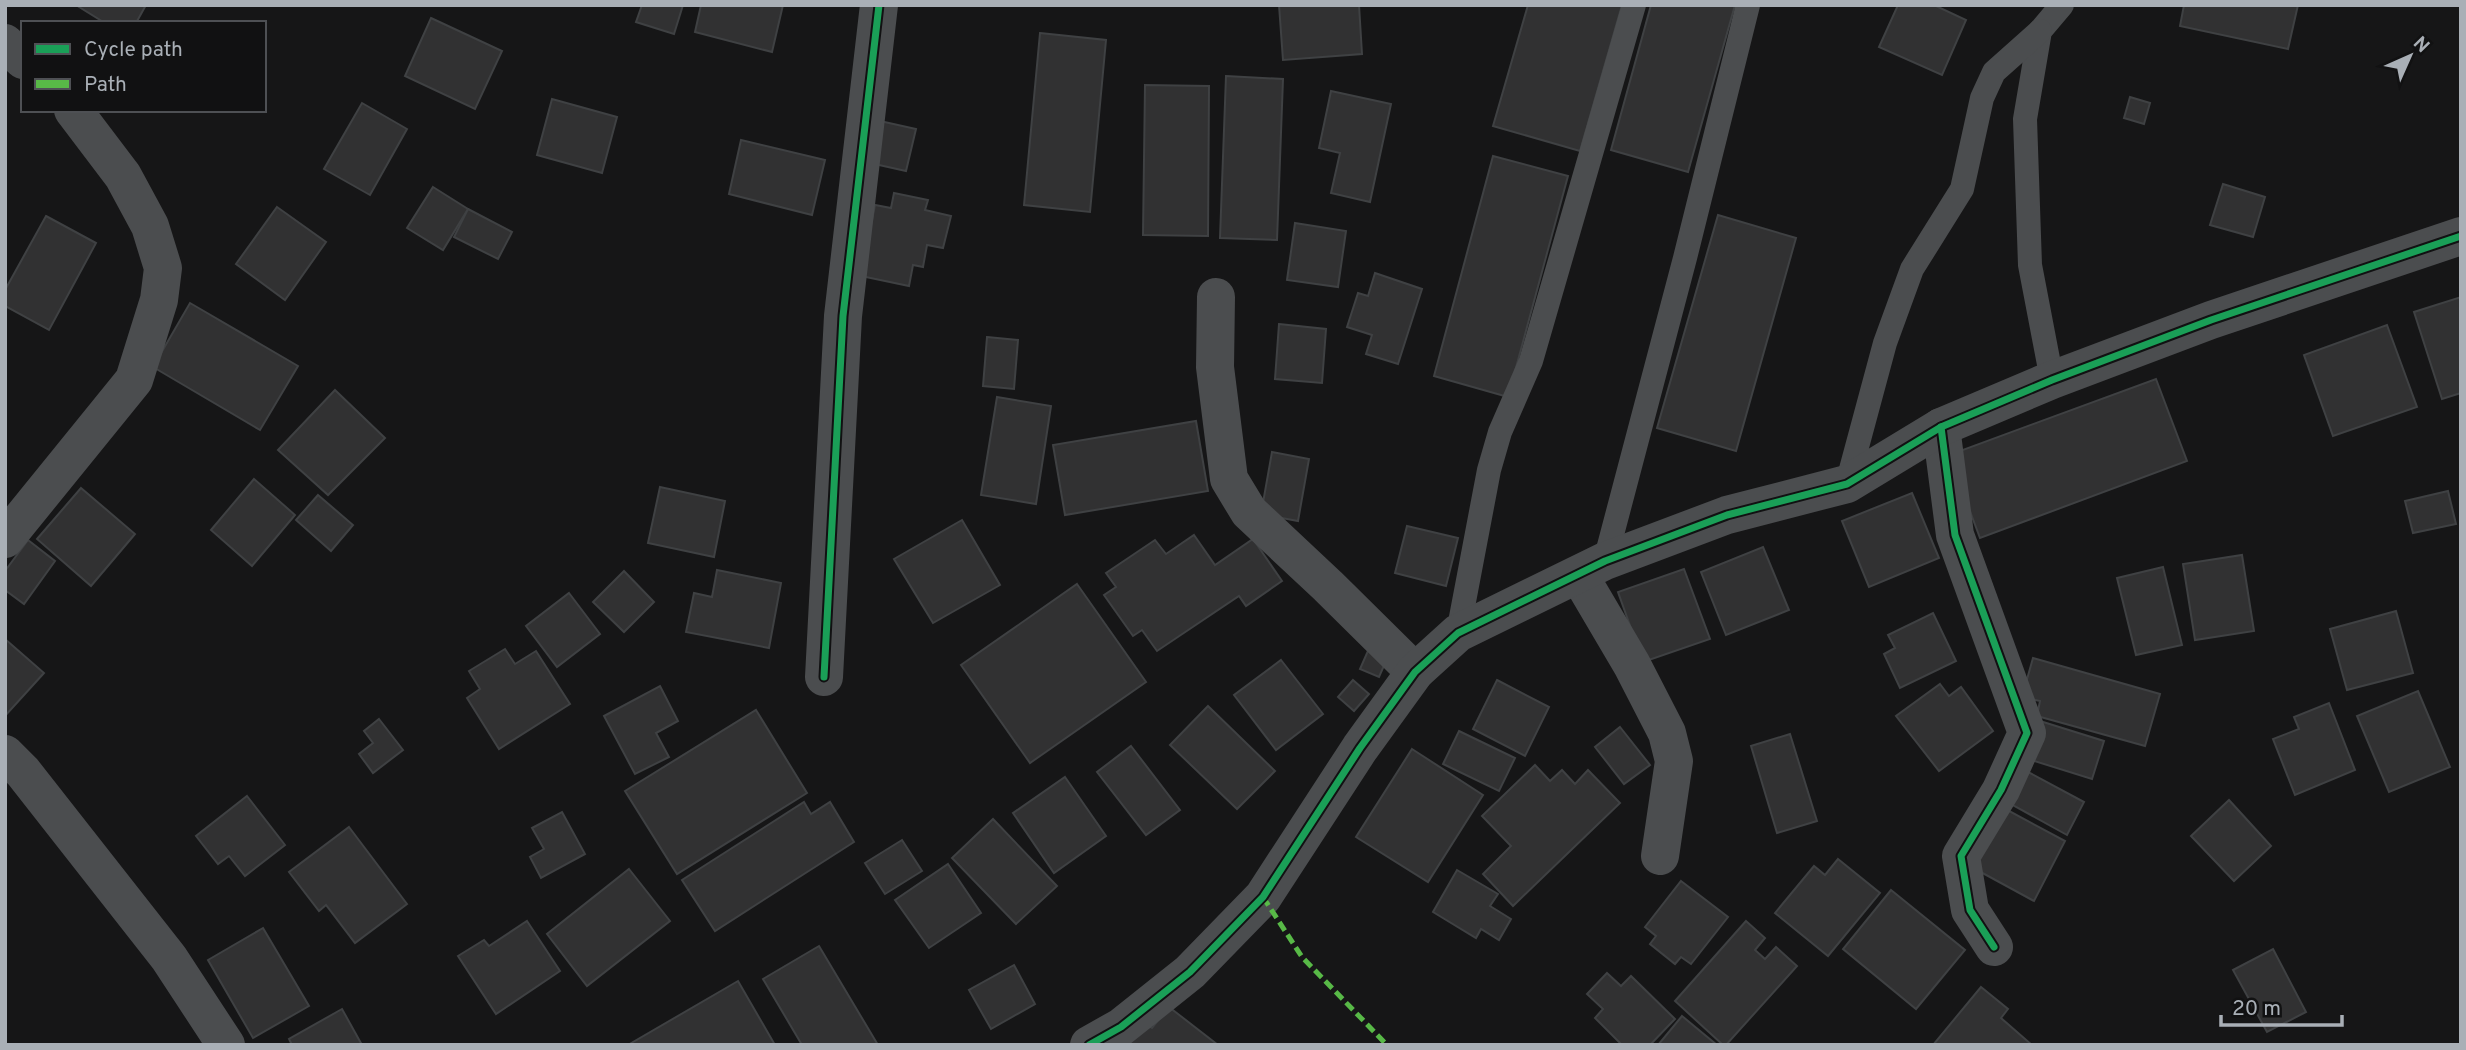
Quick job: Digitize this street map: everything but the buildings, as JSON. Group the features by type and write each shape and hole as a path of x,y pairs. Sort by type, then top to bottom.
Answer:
{"street":[{"path":"824,677 843,316 880,5"},
{"path":"5,43 21,58"},
{"path":"5,539 134,380 159,300 163,268 149,226 123,176 75,112"},
{"path":"1089,1045 1121,1027 1190,972 1264,897 1360,748 1415,672 1458,632 1592,568 1727,515 1847,484 1941,427 2052,380 2211,320 2461,236"},
{"path":"1216,296 1214,367 1229,479 1249,512 1415,672"},
{"path":"1941,427 1955,535 2027,733 2001,790 1961,856 1970,910 1994,947"},
{"path":"1592,568 1632,665 1667,733 1674,761 1660,856"},
{"path":"5,754 23,772 169,958 226,1045"}],"lane":[{"path":"1458,632 1489,470 1500,432 1531,361 1633,5"},
{"path":"1592,568 1685,258 1748,5"},
{"path":"1847,484 1885,343 1912,269 1962,189 1982,97 1994,72 2040,31 2063,5"},
{"path":"2040,31 2025,119 2030,265 2052,380"}],"marked path":[{"path":"1263,897 1302,957 1387,1045"}],"cycle path":[{"path":"824,677 843,316 879,5"},
{"path":"1089,1045 1121,1027 1190,972 1263,897 1360,748 1415,672 1458,633 1605,561 1727,515 1847,484 1941,427 2052,380 2211,320 2461,236"},
{"path":"1941,427 1955,535 2027,733 2001,790 1961,856 1970,910 1994,947"}]}
